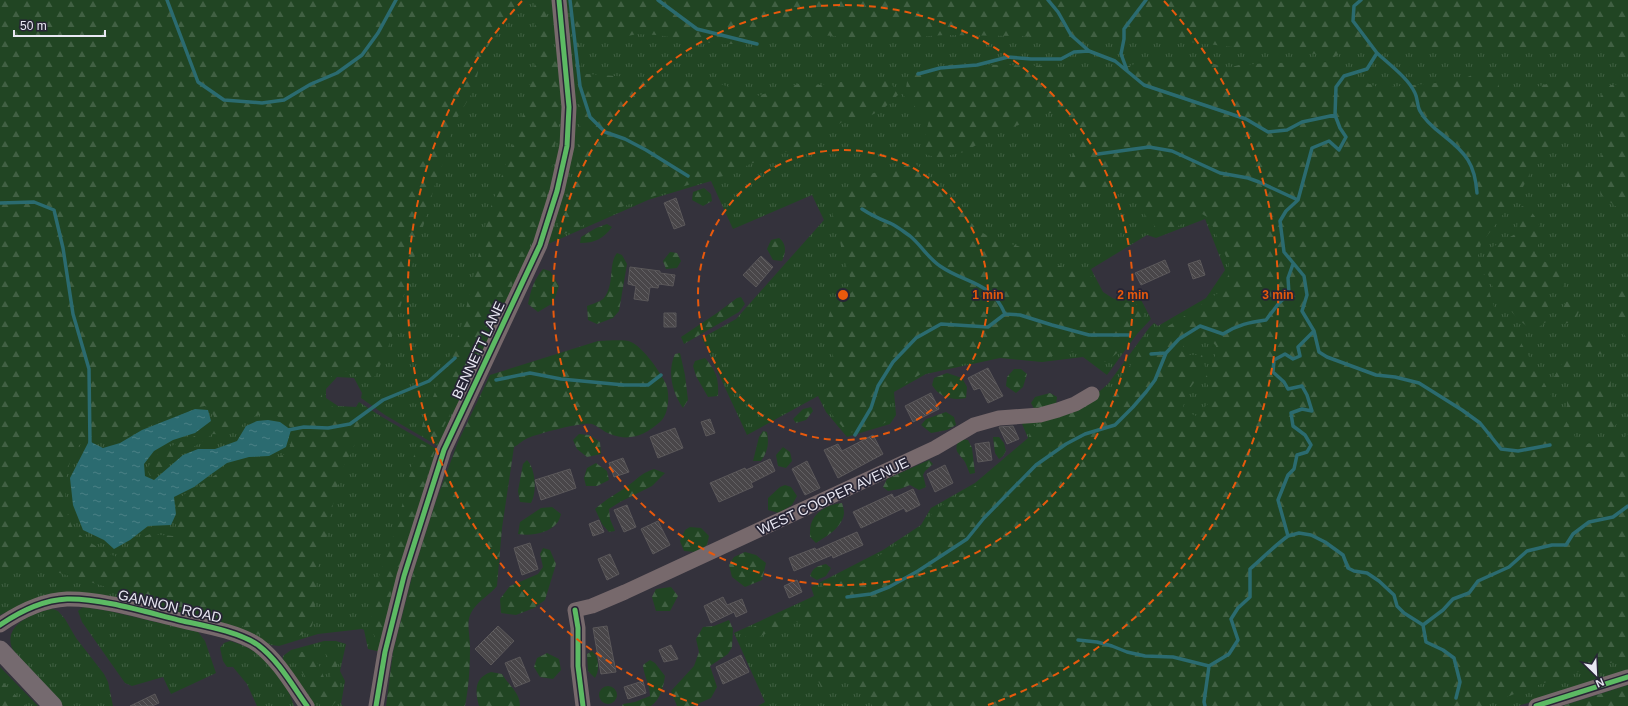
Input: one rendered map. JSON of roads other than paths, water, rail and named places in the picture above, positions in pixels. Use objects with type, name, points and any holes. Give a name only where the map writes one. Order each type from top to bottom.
[{"type":"main road","points":[[0,650],[53,706]]},
{"type":"street","name":"BENNETT LANE","points":[[376,706],[385,652],[404,576],[444,450],[540,245],[557,191],[567,146],[569,106],[559,0]]},
{"type":"street","name":"WEST COOPER AVENUE","points":[[583,706],[578,666],[578,628],[575,610],[592,606],[625,592],[864,482],[935,448],[974,425],[999,418],[1040,415],[1075,404],[1092,394]]},
{"type":"street","name":"GANNON ROAD","points":[[0,625],[12,617],[34,607],[66,599],[84,600],[118,606],[210,628],[241,637],[257,644],[279,666],[307,706]]},
{"type":"street","points":[[1536,706],[1628,677]]},
{"type":"water","points":[[195,409],[208,410],[211,421],[195,433],[173,440],[154,451],[144,464],[145,476],[154,480],[183,455],[198,449],[215,449],[237,441],[246,426],[257,421],[268,420],[280,422],[291,430],[286,447],[269,456],[249,457],[227,463],[194,487],[174,497],[176,514],[171,525],[148,526],[130,540],[114,549],[104,540],[83,530],[73,505],[70,478],[89,441],[103,448],[120,443],[142,430]]},
{"type":"waterway","points":[[167,0],[198,82],[224,100],[262,103],[284,100],[311,84],[337,73],[362,55],[378,33],[396,0]]},
{"type":"waterway","points":[[570,0],[580,86],[590,117],[605,132],[625,139],[646,150],[688,176]]},
{"type":"waterway","points":[[658,0],[697,29],[757,44]]},
{"type":"waterway","points":[[1048,0],[1058,12],[1071,35],[1089,51],[1115,61],[1144,85],[1246,119],[1268,132],[1287,130],[1302,122],[1335,115]]},
{"type":"waterway","points":[[1127,70],[1121,54],[1124,29],[1146,0]]},
{"type":"waterway","points":[[1205,706],[1204,702],[1209,666],[1229,654],[1238,640],[1231,619],[1238,608],[1250,597],[1250,569],[1288,536],[1278,500],[1288,475],[1294,469],[1297,455],[1307,452],[1311,445],[1305,435],[1293,426],[1291,413],[1302,409],[1312,411],[1307,395],[1302,386],[1288,389],[1284,382],[1273,372],[1274,360],[1285,354],[1293,359],[1300,356],[1298,347],[1314,331],[1302,311],[1307,295],[1304,276],[1284,252],[1280,221],[1286,211],[1298,200],[1312,148],[1329,141],[1339,150],[1346,137],[1340,128],[1335,115],[1336,87],[1344,76],[1367,69],[1377,53],[1353,21],[1354,6],[1361,0]]},
{"type":"waterway","points":[[918,74],[940,68],[977,65],[1008,57],[1061,59],[1074,52],[1089,51]]},
{"type":"waterway","points":[[1377,53],[1412,87],[1416,95],[1419,109],[1427,121],[1451,141],[1468,160],[1474,174],[1477,193]]},
{"type":"waterway","points":[[1098,154],[1149,147],[1172,151],[1220,173],[1248,178],[1298,200]]},
{"type":"waterway","points":[[0,203],[34,202],[54,210],[63,248],[73,314],[89,369],[90,445]]},
{"type":"waterway","points":[[862,209],[894,225],[910,236],[940,266],[985,289],[993,295],[1005,314]]},
{"type":"waterway","points":[[1151,354],[1166,353],[1179,339],[1200,326],[1223,334],[1244,324],[1266,320],[1279,303],[1289,294],[1288,278],[1293,264]]},
{"type":"waterway","points":[[855,435],[871,408],[878,386],[893,362],[916,338],[941,324],[988,327],[1005,314],[1020,315],[1089,335],[1129,335]]},
{"type":"waterway","points":[[1314,331],[1319,352],[1327,357],[1376,375],[1395,377],[1419,383],[1480,423],[1501,449],[1518,451],[1550,445]]},
{"type":"waterway","points":[[847,597],[871,594],[889,587],[918,571],[967,539],[984,518],[1036,465],[1066,444],[1085,434],[1115,425],[1133,407],[1155,380],[1166,353]]},
{"type":"waterway","points":[[288,430],[304,427],[328,428],[350,424],[383,400],[429,381],[455,358]]},
{"type":"waterway","points":[[496,380],[530,373],[561,379],[624,385],[648,385],[661,375]]},
{"type":"waterway","points":[[1423,625],[1443,610],[1453,599],[1469,593],[1478,581],[1509,567],[1527,551],[1552,545],[1566,545],[1573,534],[1589,522],[1613,517],[1628,506]]},
{"type":"waterway","points":[[1288,536],[1299,533],[1311,535],[1325,542],[1343,555],[1348,568],[1354,571],[1367,573],[1379,581],[1394,595],[1397,606],[1404,613],[1423,625],[1426,642],[1443,650],[1454,658],[1460,682],[1456,698]]},
{"type":"waterway","points":[[1078,640],[1097,642],[1145,656],[1173,657],[1209,666]]}]
